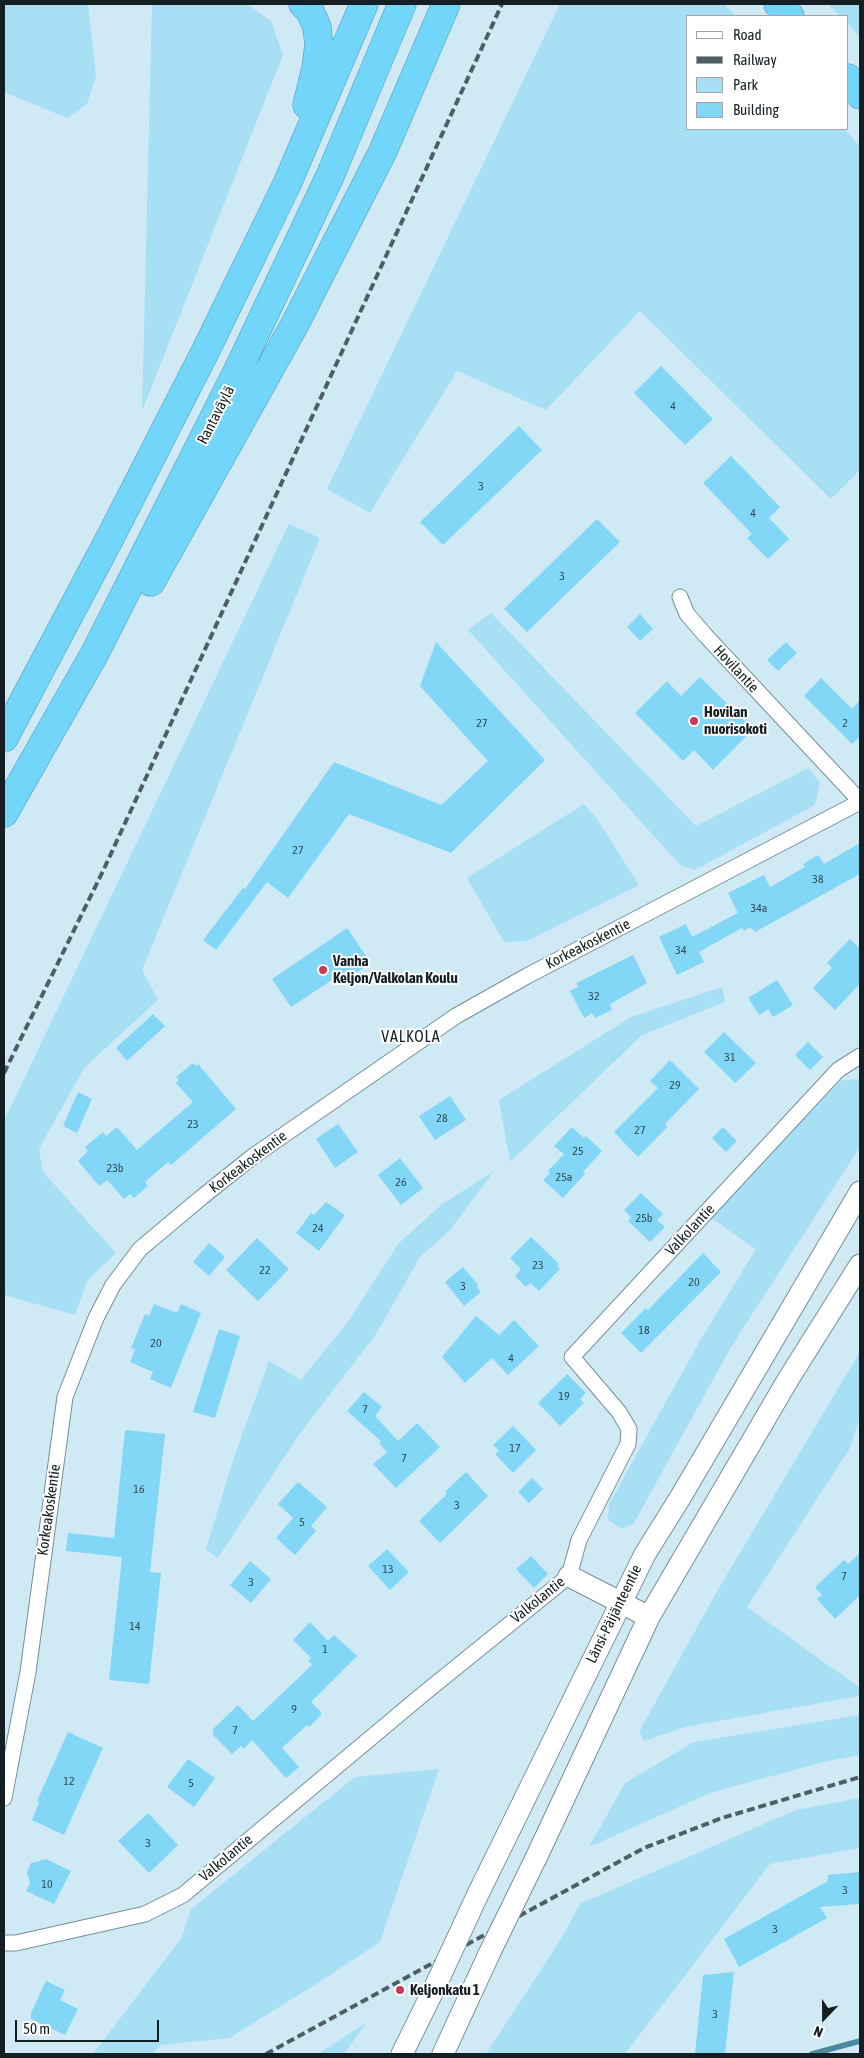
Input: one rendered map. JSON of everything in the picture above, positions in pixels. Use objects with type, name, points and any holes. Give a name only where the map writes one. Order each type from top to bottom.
[{"type":"highway","points":[[287,184],[316,68],[319,45],[317,27],[310,10],[303,4]]},
{"type":"highway","points":[[4,738],[112,536],[206,350],[287,184],[364,4]]},
{"type":"highway","name":"Rantaväylä","points":[[4,813],[95,653],[238,370],[330,176],[402,4]]},
{"type":"highway","points":[[95,653],[142,599],[295,324],[383,151],[446,4]]},
{"type":"highway","points":[[778,4],[789,15]]},
{"type":"highway","points":[[849,79],[860,89]]},
{"type":"highway","points":[[849,79],[860,95]]},
{"type":"main road","name":"Länsi-Päijänteentie","points":[[402,2054],[620,1601],[645,1554],[860,1192]]},
{"type":"main road","points":[[443,2054],[649,1617],[789,1378],[860,1265]]},
{"type":"main road","points":[[569,1576],[649,1617]]},
{"type":"street","name":"Hovilantie","points":[[680,597],[687,614],[706,636],[860,802]]},
{"type":"street","name":"Korkeakoskentie","points":[[4,1798],[28,1672],[65,1397],[88,1334],[104,1302],[113,1285],[140,1249],[196,1201],[252,1157],[456,1016],[527,976],[860,802]]},
{"type":"street","name":"Valkolantie","points":[[4,1943],[16,1944],[146,1914],[183,1894],[569,1576],[579,1540],[628,1444],[629,1430],[619,1412],[572,1357],[838,1070],[860,1056]]},
{"type":"green space","points":[[4,4],[88,4],[96,76],[87,104],[67,118],[4,92]]},
{"type":"green space","points":[[152,4],[247,4],[271,21],[283,55],[142,411]]},
{"type":"green space","points":[[560,4],[724,4],[735,15],[686,15],[686,130],[845,130],[860,146],[860,470],[831,499],[640,311],[546,410],[457,371],[370,513],[327,489]]},
{"type":"green space","points":[[828,4],[860,4],[860,37],[849,25],[849,15],[839,15]]},
{"type":"green space","points":[[289,524],[320,538],[142,970],[158,1000],[84,1068],[39,1149],[43,1172],[116,1253],[87,1281],[75,1315],[4,1295],[4,1121]]},
{"type":"green space","points":[[491,613],[696,826],[808,768],[820,782],[815,805],[695,870],[680,865],[468,630]]},
{"type":"green space","points":[[584,804],[595,816],[639,885],[527,941],[504,942],[467,878]]},
{"type":"green space","points":[[722,987],[725,1002],[642,1035],[510,1162],[499,1100],[631,1017]]},
{"type":"green space","points":[[860,1079],[860,1147],[731,1347],[634,1523],[622,1529],[608,1520],[609,1504],[701,1339],[756,1249],[708,1216],[842,1080]]},
{"type":"green space","points":[[494,1171],[450,1230],[420,1257],[376,1334],[296,1439],[218,1558],[206,1549],[235,1454],[269,1361],[301,1380],[350,1319],[398,1244],[441,1205]]},
{"type":"green space","points":[[860,1352],[860,1416],[850,1448],[747,1607],[860,1688],[860,1696],[685,1727],[644,1741],[639,1732],[716,1593]]},
{"type":"green space","points":[[860,1715],[860,1755],[823,1762],[710,1793],[589,1847],[625,1783],[694,1742]]},
{"type":"green space","points":[[439,1769],[380,1942],[229,2038],[161,2045],[152,2054],[93,2054],[182,1937],[191,1909],[355,1777]]},
{"type":"green space","points":[[860,1798],[860,1848],[770,1864],[625,2054],[486,2054],[561,1939],[580,1904],[796,1810]]},
{"type":"green space","points":[[367,2022],[344,2054],[318,2054]]},
{"type":"building","points":[[661,366],[713,419],[685,445],[634,393]]},
{"type":"building","points":[[519,426],[542,450],[443,545],[420,522]]},
{"type":"building","points":[[731,456],[780,507],[769,518],[789,539],[768,559],[747,538],[752,534],[703,483]]},
{"type":"building","points":[[597,519],[620,542],[527,632],[504,609]]},
{"type":"building","points":[[640,614],[653,629],[640,641],[627,627]]},
{"type":"building","points":[[436,642],[545,760],[451,853],[349,814],[288,898],[267,882],[216,950],[203,940],[243,888],[245,889],[334,762],[441,805],[488,761],[420,686]]},
{"type":"building","points":[[786,642],[797,653],[778,671],[767,660]]},
{"type":"building","name":"Hovilan nuorisokoti","points":[[700,677],[753,729],[713,770],[694,750],[683,761],[635,713],[667,681],[681,696]]},
{"type":"building","points":[[821,678],[852,709],[860,700],[860,737],[852,744],[804,696]]},
{"type":"building","points":[[860,843],[860,874],[755,932],[750,927],[744,931],[742,928],[699,952],[704,962],[677,975],[659,937],[686,924],[692,937],[738,913],[728,893],[764,875],[770,887],[805,867],[803,864],[818,855],[824,864]]},
{"type":"building","name":"Vanha Keljon/Valkolan Koulu","points":[[347,928],[371,963],[340,984],[335,978],[291,1007],[272,979]]},
{"type":"building","points":[[850,939],[860,949],[860,984],[835,1010],[813,988],[832,968],[827,963]]},
{"type":"building","points":[[633,955],[647,983],[610,1004],[612,1010],[595,1018],[592,1013],[584,1018],[570,991],[578,987],[576,983]]},
{"type":"building","points":[[777,980],[793,1005],[773,1017],[768,1009],[759,1015],[748,998]]},
{"type":"building","points":[[153,1014],[165,1026],[127,1061],[116,1048]]},
{"type":"building","points":[[724,1032],[756,1063],[735,1083],[704,1052]]},
{"type":"building","points":[[808,1042],[823,1057],[810,1070],[795,1055]]},
{"type":"building","points":[[670,1060],[699,1089],[665,1124],[667,1127],[638,1157],[614,1132],[658,1088],[650,1081]]},
{"type":"building","points":[[193,1063],[196,1066],[198,1064],[236,1109],[171,1165],[168,1162],[145,1182],[148,1186],[134,1198],[130,1194],[124,1199],[107,1180],[99,1186],[78,1161],[88,1151],[85,1147],[103,1132],[106,1136],[117,1127],[137,1150],[193,1102],[176,1083],[179,1080],[176,1077]]},
{"type":"building","points":[[78,1092],[92,1099],[77,1133],[63,1126]]},
{"type":"building","points":[[450,1096],[466,1120],[435,1140],[419,1116]]},
{"type":"building","points":[[338,1124],[358,1152],[335,1168],[316,1139]]},
{"type":"building","points":[[572,1127],[584,1138],[586,1136],[602,1151],[583,1172],[585,1174],[563,1198],[543,1180],[550,1173],[548,1171],[564,1154],[554,1146]]},
{"type":"building","points":[[723,1127],[737,1141],[726,1152],[712,1138]]},
{"type":"building","points":[[400,1158],[423,1188],[401,1205],[378,1175]]},
{"type":"building","points":[[641,1193],[663,1214],[657,1220],[665,1227],[650,1242],[628,1221],[631,1217],[624,1210]]},
{"type":"building","points":[[326,1202],[345,1215],[319,1251],[296,1233],[311,1213],[314,1215]]},
{"type":"building","points":[[531,1237],[559,1264],[557,1266],[560,1269],[539,1291],[530,1283],[526,1287],[515,1276],[521,1269],[510,1258]]},
{"type":"building","points":[[257,1238],[289,1269],[258,1301],[226,1270]]},
{"type":"building","points":[[209,1243],[225,1257],[209,1276],[193,1262]]},
{"type":"building","points":[[703,1253],[721,1272],[641,1353],[621,1333],[646,1308],[648,1310]]},
{"type":"building","points":[[463,1267],[478,1285],[477,1287],[481,1292],[464,1306],[445,1282]]},
{"type":"building","points":[[154,1304],[177,1313],[181,1304],[201,1313],[171,1388],[150,1379],[153,1372],[130,1362],[135,1350],[131,1348],[145,1314],[149,1316]]},
{"type":"building","points":[[476,1316],[499,1335],[514,1320],[539,1346],[508,1375],[492,1358],[465,1383],[442,1357]]},
{"type":"building","points":[[219,1329],[240,1336],[215,1418],[193,1412]]},
{"type":"building","points":[[567,1374],[586,1393],[580,1399],[584,1403],[560,1426],[538,1403]]},
{"type":"building","points":[[364,1392],[382,1407],[375,1416],[398,1441],[417,1423],[440,1447],[396,1488],[373,1464],[387,1452],[379,1443],[381,1441],[347,1411]]},
{"type":"building","points":[[513,1426],[536,1450],[513,1473],[495,1454],[499,1451],[493,1445]]},
{"type":"building","points":[[125,1430],[165,1434],[150,1572],[161,1573],[149,1684],[109,1680],[122,1557],[66,1551],[68,1533],[114,1538]]},
{"type":"building","points":[[466,1472],[488,1496],[440,1543],[419,1521],[447,1494],[445,1492]]},
{"type":"building","points":[[532,1478],[543,1489],[529,1503],[518,1492]]},
{"type":"building","points":[[298,1482],[327,1507],[311,1526],[316,1531],[295,1555],[276,1538],[293,1518],[278,1504]]},
{"type":"building","points":[[387,1549],[409,1572],[390,1590],[368,1566]]},
{"type":"building","points":[[860,1553],[860,1595],[835,1619],[817,1599],[822,1595],[815,1587],[844,1560],[848,1564]]},
{"type":"building","points":[[531,1556],[548,1574],[534,1588],[516,1569]]},
{"type":"building","points":[[250,1561],[271,1579],[251,1603],[230,1585]]},
{"type":"building","points":[[310,1622],[328,1641],[334,1635],[357,1656],[311,1702],[321,1712],[321,1715],[282,1748],[299,1767],[286,1778],[252,1740],[244,1749],[241,1746],[232,1754],[213,1735],[213,1729],[238,1705],[253,1721],[312,1665],[308,1661],[311,1658],[293,1640]]},
{"type":"building","points":[[68,1732],[103,1748],[64,1835],[32,1820],[39,1802],[37,1801]]},
{"type":"building","points":[[188,1759],[215,1778],[194,1807],[167,1787]]},
{"type":"building","points":[[148,1813],[178,1845],[149,1873],[118,1841]]},
{"type":"building","points":[[46,1859],[71,1871],[54,1904],[26,1891],[30,1883],[27,1872],[31,1863]]},
{"type":"building","points":[[860,1872],[860,1904],[820,1907],[827,1918],[739,1967],[724,1939],[828,1881],[828,1875]]},
{"type":"building","points":[[734,1972],[725,2054],[695,2054],[703,1975]]},
{"type":"building","points":[[46,1981],[65,1990],[60,2000],[78,2009],[65,2035],[31,2019],[31,2013]]},
{"type":"waterway","points":[[812,2054],[860,2041]]},
{"type":"railway","points":[[4,1073],[103,871],[502,4]]},
{"type":"railway","points":[[266,2054],[644,1848],[722,1818],[860,1777]]},
{"type":"place","name":"Hovilan nuorisokoti","points":[[694,721]]},
{"type":"place","name":"Vanha Keljon/Valkolan Koulu","points":[[323,970]]},
{"type":"place","name":"Keljonkatu 1","points":[[400,1990]]},
{"type":"district","name":"VALKOLA","points":[[411,1037]]}]
